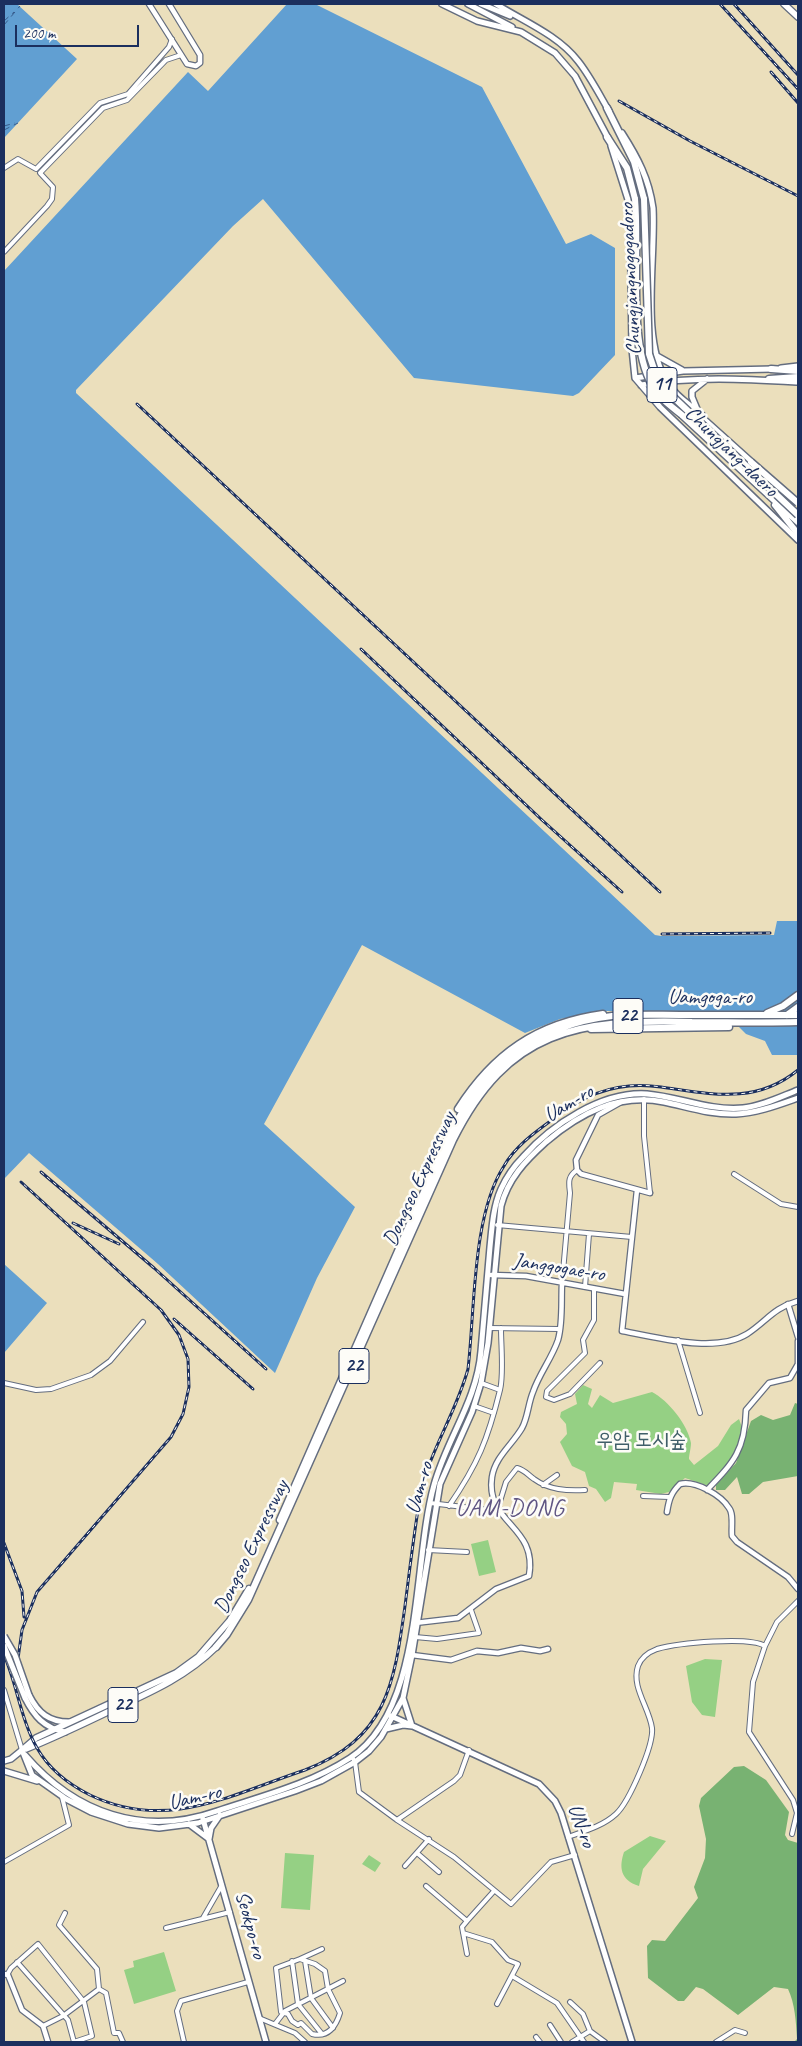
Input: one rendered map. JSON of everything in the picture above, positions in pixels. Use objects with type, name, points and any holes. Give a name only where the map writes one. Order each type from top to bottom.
[{"type":"highway","name":"Chungjangnogogadoro","points":[[607,108],[634,162],[640,199],[648,354],[651,363],[661,383],[682,405],[798,515]]},
{"type":"highway","name":"Chungjangnogogadoro","points":[[607,137],[627,168],[640,199],[642,336],[645,359],[654,381],[682,415],[798,522]]},
{"type":"highway","points":[[771,369],[798,371]]},
{"type":"highway","points":[[769,379],[798,377]]},
{"type":"highway","points":[[682,405],[702,418],[798,504]]},
{"type":"highway","points":[[730,460],[768,497],[798,534]]},
{"type":"highway","name":"Uamgoga-ro","points":[[441,1153],[445,1136],[456,1114],[478,1080],[513,1048],[551,1027],[571,1020],[613,1012],[769,1013],[783,1006],[798,994]]},
{"type":"highway","name":"Uamgoga-ro","points":[[453,1140],[483,1095],[499,1078],[535,1050],[560,1038],[593,1029],[714,1027],[762,1024],[778,1019],[798,1006]]},
{"type":"highway","name":"Dongseo Expressway","points":[[231,1619],[251,1586],[458,1117],[488,1077],[516,1051],[561,1027],[611,1016],[798,1015]]},
{"type":"highway","name":"Dongseo Expressway","points":[[216,1647],[227,1634],[248,1600],[453,1140],[472,1105],[499,1073],[531,1048],[564,1032],[589,1026],[621,1022],[798,1022]]},
{"type":"main road","name":"Chungjang-daero","points":[[442,4],[477,21],[521,32],[545,45],[567,66],[583,89],[607,137],[625,186],[630,206],[632,349],[636,378],[660,407],[798,540]]},
{"type":"main road","points":[[468,4],[521,32]]},
{"type":"main road","points":[[481,4],[525,22]]},
{"type":"main road","name":"Chungjang-daero","points":[[496,4],[552,37],[577,60],[640,162],[650,191],[654,228],[653,334],[656,355],[666,381],[676,394],[798,504]]},
{"type":"main road","points":[[784,4],[798,17]]},
{"type":"main road","points":[[656,355],[683,371]]},
{"type":"main road","points":[[636,378],[662,372],[771,369],[798,366]]},
{"type":"main road","points":[[698,412],[692,391],[709,378]]},
{"type":"main road","points":[[641,385],[709,378],[769,379],[798,382]]},
{"type":"main road","name":"Uam-ro","points":[[22,1750],[53,1784],[90,1807],[129,1819],[156,1823],[220,1816],[321,1781],[369,1751],[386,1729],[391,1716],[415,1623],[428,1550],[434,1483],[477,1382],[500,1190],[524,1156],[563,1123],[600,1101],[614,1097],[644,1094],[710,1108],[744,1108],[758,1106],[798,1090]]},
{"type":"main road","name":"Uam-ro","points":[[495,1225],[505,1192],[527,1159],[571,1122],[592,1110],[623,1101],[644,1099],[713,1113],[735,1114],[770,1108],[798,1098]]},
{"type":"main road","name":"Uam-ro","points":[[22,1750],[32,1775],[62,1797],[91,1812],[128,1824],[159,1828],[188,1824],[319,1776],[354,1760],[391,1716],[403,1698],[415,1637],[415,1623],[433,1503],[482,1383],[489,1328],[490,1275]]},
{"type":"main road","name":"Dongseo Expressway","points":[[22,1750],[36,1738],[82,1719],[176,1673],[198,1657],[231,1619]]},
{"type":"main road","points":[[4,1636],[15,1655],[27,1697],[36,1708],[52,1719],[69,1722],[82,1719]]},
{"type":"main road","points":[[4,1646],[38,1718],[54,1730],[65,1732]]},
{"type":"main road","name":"Dongseo Expressway","points":[[22,1750],[65,1732],[178,1677],[197,1664],[216,1647]]},
{"type":"main road","points":[[386,1729],[403,1725],[412,1726],[403,1698]]},
{"type":"main road","name":"UN-ro","points":[[391,1716],[469,1750],[539,1784],[555,1801],[575,1856],[632,2042]]},
{"type":"main road","points":[[4,1761],[11,1759],[22,1750]]},
{"type":"main road","points":[[4,1770],[40,1782]]},
{"type":"main road","points":[[188,1824],[209,1839],[212,1828],[220,1816]]},
{"type":"main road","name":"Seokpo-ro","points":[[203,1818],[266,2042]]},
{"type":"street","points":[[149,4],[181,55],[190,66],[196,66],[200,62],[198,52],[169,4]]},
{"type":"street","points":[[36,169],[100,103],[128,94],[170,47],[172,39]]},
{"type":"street","points":[[40,173],[103,108],[127,100],[166,60],[181,55]]},
{"type":"street","points":[[4,168],[18,159],[36,169],[53,187],[52,199],[4,252]]},
{"type":"street","points":[[623,1101],[598,1116],[576,1160],[577,1170],[581,1174],[650,1193],[644,1136],[644,1099]]},
{"type":"street","points":[[415,1623],[458,1618],[471,1610],[496,1589],[528,1576],[531,1563],[527,1546],[518,1530],[498,1511],[491,1492],[492,1475],[498,1459],[522,1428],[532,1393],[558,1340],[570,1193],[568,1183],[570,1176],[577,1170]]},
{"type":"street","points":[[734,1174],[781,1204],[798,1207]]},
{"type":"street","name":"Janggogae-ro","points":[[637,1190],[622,1331],[706,1344],[730,1342],[746,1335],[770,1314],[798,1301]]},
{"type":"street","points":[[495,1225],[632,1237]]},
{"type":"street","points":[[585,1287],[589,1234]]},
{"type":"street","name":"Janggogae-ro","points":[[490,1275],[526,1276],[626,1294]]},
{"type":"street","points":[[594,1289],[595,1314],[583,1340],[584,1354],[546,1391],[546,1397],[554,1400],[570,1394],[600,1363]]},
{"type":"street","points":[[788,1304],[798,1337]]},
{"type":"street","points":[[4,1383],[27,1389],[43,1390],[67,1385],[91,1376],[110,1361],[143,1322]]},
{"type":"street","points":[[489,1328],[559,1329]]},
{"type":"street","points":[[449,1506],[480,1456],[490,1434],[500,1390],[501,1328]]},
{"type":"street","points":[[678,1340],[700,1413]]},
{"type":"street","points":[[708,1490],[733,1463],[746,1430],[746,1410],[769,1383],[790,1378],[798,1364],[798,1341]]},
{"type":"street","points":[[482,1383],[500,1390]]},
{"type":"street","points":[[474,1406],[494,1413]]},
{"type":"street","points":[[498,1511],[506,1482],[517,1468],[522,1469],[543,1485],[566,1490],[585,1490]]},
{"type":"street","points":[[543,1485],[557,1475]]},
{"type":"street","points":[[667,1512],[669,1498],[680,1484],[687,1482],[708,1490],[729,1507],[732,1513],[732,1536],[737,1542],[788,1577],[798,1589]]},
{"type":"street","points":[[642,1496],[669,1498]]},
{"type":"street","points":[[433,1503],[498,1511]]},
{"type":"street","points":[[428,1550],[467,1552]]},
{"type":"street","points":[[792,1834],[797,1813],[793,1800],[749,1732],[753,1682],[765,1646],[777,1622],[798,1600]]},
{"type":"street","points":[[415,1637],[437,1639],[479,1633],[471,1610]]},
{"type":"street","points":[[568,1837],[589,1830],[606,1821],[620,1810],[646,1758],[652,1738],[652,1728],[636,1678],[639,1663],[644,1657],[657,1649],[689,1644],[749,1640],[765,1646]]},
{"type":"street","points":[[412,1655],[451,1660],[477,1651],[498,1652],[521,1648],[548,1650]]},
{"type":"street","points":[[4,1690],[22,1750]]},
{"type":"street","points":[[397,1820],[454,1781],[460,1775],[469,1750]]},
{"type":"street","points":[[354,1760],[359,1792],[397,1820],[429,1839],[511,1904],[551,1862],[575,1856]]},
{"type":"street","points":[[4,1862],[69,1826],[62,1797]]},
{"type":"street","points":[[404,1866],[429,1839]]},
{"type":"street","points":[[417,1853],[439,1872]]},
{"type":"street","points":[[203,1918],[222,1885]]},
{"type":"street","points":[[426,1886],[467,1921]]},
{"type":"street","points":[[467,1954],[462,1927],[494,1891]]},
{"type":"street","points":[[166,1928],[230,1912]]},
{"type":"street","points":[[65,1913],[60,1926],[97,1969],[99,1989]]},
{"type":"street","points":[[463,1933],[492,1942],[508,1960],[518,1964],[497,2004]]},
{"type":"street","points":[[18,1962],[68,2020],[74,2042],[92,2036],[84,2002],[38,1944],[18,1962],[5,1975],[13,1983],[22,2010],[43,2026],[48,2042]]},
{"type":"street","points":[[300,1959],[324,1971],[328,1990],[340,2013],[337,2024],[322,2034],[312,2034],[301,2023],[298,2025],[292,2022],[288,2014],[281,2012],[276,1968],[322,1949]]},
{"type":"street","points":[[292,1961],[298,2004],[322,2034]]},
{"type":"street","points":[[305,1961],[311,1998],[333,2028]]},
{"type":"street","points":[[512,1976],[557,2003],[584,2042]]},
{"type":"street","points":[[274,2024],[283,2013],[342,1981]]},
{"type":"street","points":[[184,2042],[177,2011],[181,2001],[248,1982]]},
{"type":"street","points":[[43,2026],[63,2016],[99,1989]]},
{"type":"street","points":[[99,1989],[106,1993],[114,2033],[119,2033],[124,2042]]},
{"type":"street","points":[[570,2002],[583,2014],[590,2031],[604,2042]]},
{"type":"street","points":[[259,2018],[295,2033],[305,2042]]},
{"type":"street","points":[[550,2025],[561,2042]]},
{"type":"street","points":[[716,2042],[735,2030],[745,2033]]},
{"type":"street","points":[[572,2042],[590,2031]]},
{"type":"street","points":[[124,2042],[126,2037]]},
{"type":"street","points":[[536,2037],[540,2042]]},
{"type":"green space","name":"우암 도시숲","points":[[583,1385],[592,1389],[588,1404],[592,1408],[600,1395],[613,1403],[652,1392],[658,1396],[671,1407],[682,1421],[691,1443],[689,1459],[694,1465],[718,1446],[731,1425],[739,1419],[743,1430],[731,1462],[709,1486],[685,1478],[669,1492],[661,1494],[636,1490],[637,1484],[614,1482],[611,1498],[605,1502],[596,1489],[589,1486],[585,1472],[572,1466],[560,1442],[567,1434],[566,1424],[560,1417],[561,1412],[577,1404],[575,1394]]},
{"type":"green space","points":[[795,1403],[798,1404],[798,1476],[763,1482],[749,1494],[742,1494],[737,1477],[725,1490],[716,1490],[716,1485],[736,1463],[751,1421],[761,1415],[773,1420],[790,1415]]},
{"type":"green space","points":[[488,1540],[496,1572],[479,1576],[471,1544]]},
{"type":"green space","points":[[705,1659],[722,1660],[715,1717],[702,1715],[692,1702],[686,1666]]},
{"type":"green space","points":[[744,1766],[766,1780],[789,1812],[785,1835],[788,1840],[798,1843],[798,2042],[794,2042],[797,2039],[796,2019],[788,1989],[774,1987],[738,2015],[703,1989],[696,1987],[684,2001],[678,2001],[648,1978],[647,1946],[652,1940],[665,1941],[698,1898],[694,1887],[705,1858],[706,1839],[699,1806],[701,1798],[734,1767]]},
{"type":"green space","points":[[650,1836],[666,1841],[643,1869],[639,1886],[625,1877],[622,1872],[622,1858],[624,1852]]},
{"type":"green space","points":[[285,1853],[314,1855],[310,1910],[281,1908]]},
{"type":"green space","points":[[369,1855],[381,1863],[375,1872],[362,1864]]},
{"type":"green space","points":[[164,1952],[176,1991],[134,2004],[124,1970],[134,1967],[133,1961]]},
{"type":"water","points":[[4,4],[17,4],[77,59],[4,138]]},
{"type":"water","points":[[287,4],[315,4],[482,87],[566,244],[591,234],[615,248],[615,355],[579,393],[573,396],[414,378],[263,199],[233,226],[76,390],[76,393],[655,935],[774,935],[777,921],[798,921],[798,1055],[772,1055],[765,1041],[746,1034],[723,1011],[604,1011],[560,1019],[525,1033],[362,945],[264,1124],[355,1207],[317,1278],[275,1373],[158,1264],[29,1153],[4,1179],[4,271],[188,72],[208,91]]},
{"type":"water","points":[[4,1264],[47,1303],[4,1353]]},
{"type":"ferry route","points":[[4,25],[20,6]]},
{"type":"ferry route","points":[[4,21],[14,12]]},
{"type":"ferry route","points":[[4,126],[15,123]]},
{"type":"ferry route","points":[[4,130],[18,123]]},
{"type":"railway","points":[[720,4],[798,89]]},
{"type":"railway","points":[[734,4],[798,75]]},
{"type":"railway","points":[[771,72],[798,103]]},
{"type":"railway","points":[[619,101],[690,141],[798,196]]},
{"type":"railway","points":[[137,404],[660,892]]},
{"type":"railway","points":[[361,649],[542,820],[622,892]]},
{"type":"railway","points":[[662,934],[770,933]]},
{"type":"railway","points":[[4,1655],[27,1726],[37,1748],[47,1763],[74,1786],[90,1795],[118,1806],[146,1810],[172,1810],[224,1799],[305,1770],[332,1757],[354,1742],[370,1725],[382,1706],[390,1684],[401,1634],[422,1485],[468,1369],[480,1236],[494,1186],[509,1158],[527,1139],[568,1108],[606,1090],[619,1087],[647,1086],[715,1094],[749,1093],[782,1081],[798,1070]]},
{"type":"railway","points":[[41,1172],[154,1268],[266,1369]]},
{"type":"railway","points":[[15,1680],[22,1630],[37,1592],[171,1437],[183,1414],[189,1387],[188,1359],[179,1335],[161,1310],[21,1182]]},
{"type":"railway","points":[[73,1223],[119,1244]]},
{"type":"railway","points":[[174,1319],[253,1389]]},
{"type":"railway","points":[[4,1543],[22,1591],[24,1617]]},
{"type":"railway","points":[[4,1636],[9,1663]]},
{"type":"district","name":"UAM-DONG","points":[[510,1509]]}]
